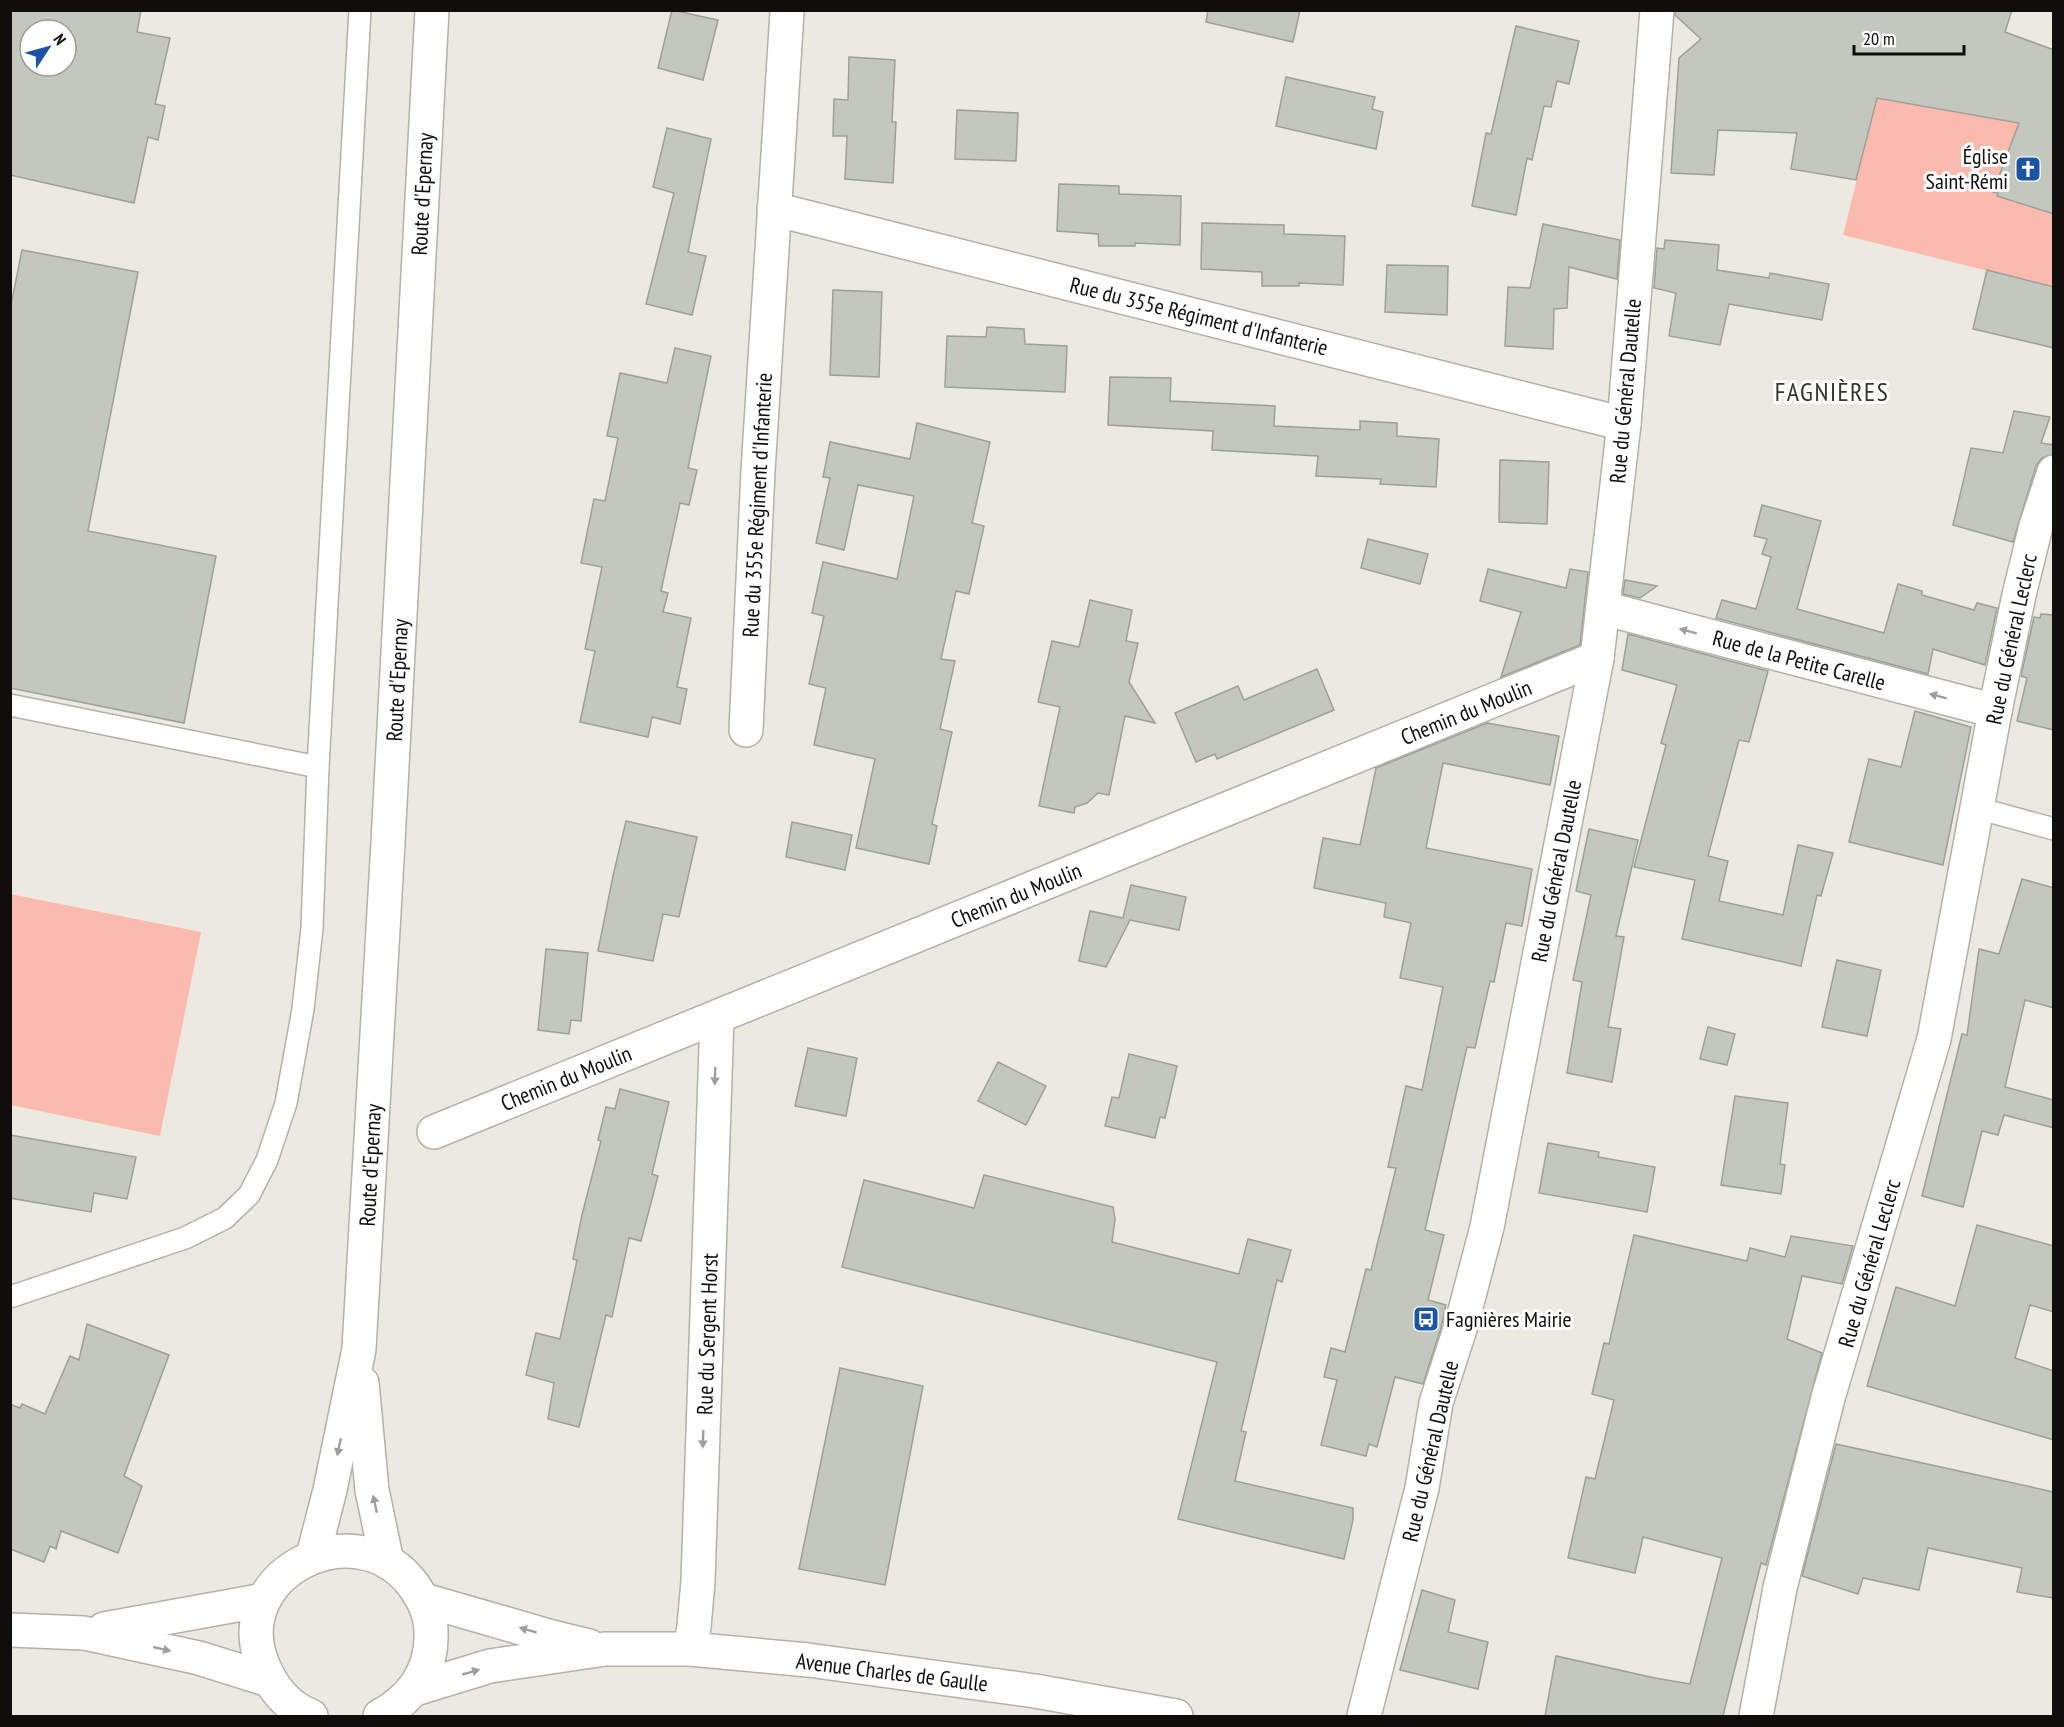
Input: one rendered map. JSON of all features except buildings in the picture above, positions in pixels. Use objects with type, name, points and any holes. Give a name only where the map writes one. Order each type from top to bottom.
[{"type":"street","name":"Route d'Epernay","points":[[313,1556],[330,1490],[359,1349],[432,10]]},
{"type":"street","name":"Rue du Général Dautelle","points":[[1364,1716],[1422,1488],[1436,1403],[1461,1326],[1487,1227],[1598,658],[1624,424],[1657,10]]},
{"type":"street","name":"Rue du 355e Régiment d'Infanterie","points":[[746,730],[758,471],[787,12]]},
{"type":"street","name":"Rue du 355e Régiment d'Infanterie","points":[[774,209],[1624,424]]},
{"type":"street","name":"Rue du Général Leclerc","points":[[1756,1716],[1780,1587],[1828,1398],[1934,1039],[1995,711],[2022,583],[2036,526],[2054,472]]},
{"type":"street","name":"Rue de la Petite Carelle","points":[[1603,608],[1995,711]]},
{"type":"street","name":"Chemin du Moulin","points":[[434,1132],[1598,658]]},
{"type":"street","name":"Rue du Sergent Horst","points":[[690,1649],[698,1581],[717,1017]]},
{"type":"street","name":"Route d'Epernay","points":[[359,1349],[372,1490],[387,1562]]},
{"type":"street","points":[[305,1715],[283,1699],[269,1680],[260,1659],[255,1628],[264,1600],[277,1581],[290,1569],[313,1556],[338,1550],[363,1552],[387,1562],[406,1576],[424,1600],[431,1623],[432,1641],[427,1666],[415,1689],[397,1707],[380,1716]]},
{"type":"street","points":[[84,1633],[264,1600]]},
{"type":"street","name":"Avenue Charles de Gaulle","points":[[424,1600],[552,1637],[605,1649]]},
{"type":"street","points":[[10,1630],[84,1633],[199,1658],[269,1680]]},
{"type":"street","name":"Avenue Charles de Gaulle","points":[[415,1689],[490,1666],[605,1649],[690,1649],[808,1660],[1035,1691],[1176,1716]]},
{"type":"lane","points":[[10,1297],[185,1238],[225,1218],[249,1195],[267,1160],[286,1103],[303,1009],[312,928],[318,767],[360,10]]},
{"type":"lane","points":[[10,705],[318,767]]},
{"type":"lane","points":[[1977,808],[2054,829]]},
{"type":"shaded area","points":[[1877,98],[2022,123],[1997,196],[2053,214],[2053,287],[1843,235]]},
{"type":"shaded area","points":[[10,894],[201,932],[160,1136],[11,1105]]},
{"type":"place","name":"Église Saint-Rémi","points":[[2028,169]]},
{"type":"place","name":"Fagnières Mairie","points":[[1426,1319]]},
{"type":"district","name":"FAGNIÈRES","points":[[1832,391]]}]
